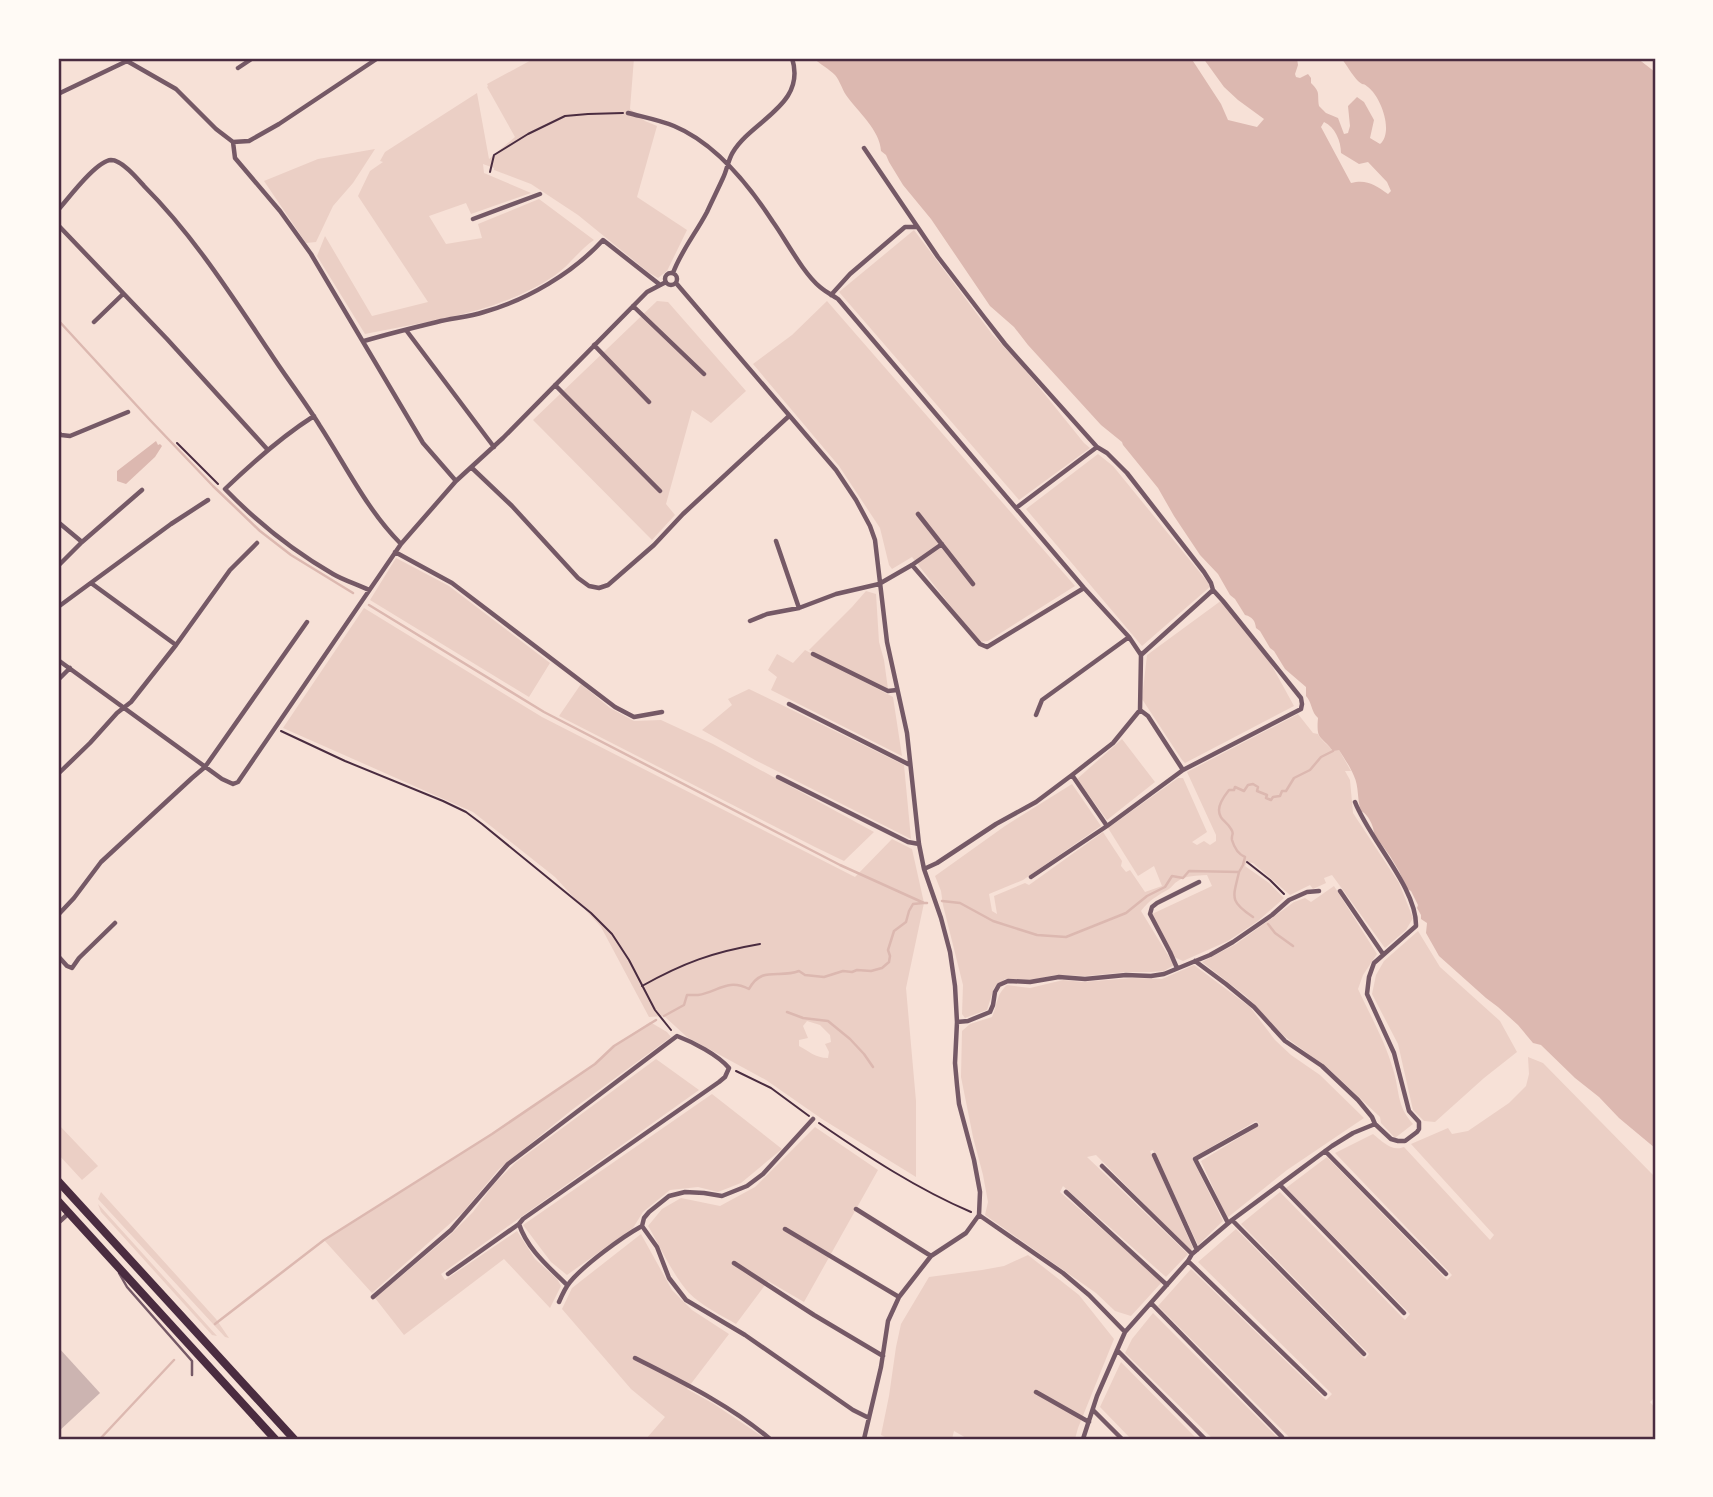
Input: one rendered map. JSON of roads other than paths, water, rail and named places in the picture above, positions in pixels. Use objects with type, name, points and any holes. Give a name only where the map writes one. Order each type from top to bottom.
[{"type":"highway","points":[[58,1181],[294,1439]]},
{"type":"highway","points":[[58,1201],[275,1439]]},
{"type":"highway","points":[[69,1213],[79,1204]]},
{"type":"street","points":[[238,68],[253,58]]},
{"type":"street","points":[[58,94],[126,59],[176,89],[233,142],[249,141],[378,58]]},
{"type":"street","points":[[673,273],[679,257],[705,215],[732,154],[788,96],[795,77],[792,58]]},
{"type":"street","points":[[628,113],[674,126],[712,149],[769,215],[818,286],[838,299],[1084,588],[1129,637],[1140,655],[1140,710],[1113,743],[1036,802],[924,869]]},
{"type":"street","points":[[233,142],[235,158],[273,202],[311,254],[423,443],[456,481]]},
{"type":"street","points":[[864,148],[938,257],[1005,344],[1097,447],[1127,473],[1204,572],[1213,590],[1301,698],[1300,709],[1183,770],[1031,877]]},
{"type":"street","points":[[58,211],[104,162],[117,161],[132,173],[204,255],[314,416],[373,511],[401,544]]},
{"type":"street","points":[[473,219],[540,194]]},
{"type":"street","points":[[58,225],[267,449]]},
{"type":"street","points":[[831,295],[850,274],[905,227],[917,227]]},
{"type":"street","points":[[364,341],[485,312],[528,295],[559,278],[590,255],[603,240],[659,284]]},
{"type":"street","points":[[666,282],[667,275],[673,273]]},
{"type":"street","points":[[673,273],[677,278],[676,284]]},
{"type":"street","points":[[58,660],[222,779],[238,782],[401,544],[456,481],[494,447],[647,292],[666,282],[670,285],[676,284]]},
{"type":"street","points":[[676,284],[836,470],[870,526],[879,566],[887,642],[907,733],[919,844],[924,869],[948,943],[955,986],[957,1085],[980,1192],[979,1215],[966,1233],[931,1256],[899,1297],[888,1321],[864,1439]]},
{"type":"street","points":[[94,322],[123,294]]},
{"type":"street","points":[[632,306],[704,374]]},
{"type":"street","points":[[406,330],[494,447]]},
{"type":"street","points":[[594,345],[649,402]]},
{"type":"street","points":[[555,385],[660,491]]},
{"type":"street","points":[[58,432],[71,436],[128,412]]},
{"type":"street","points":[[314,416],[267,449],[225,489],[282,541],[335,575],[369,590]]},
{"type":"street","points":[[472,468],[512,506],[578,578],[589,586],[599,588],[608,584],[654,545],[683,514],[789,416]]},
{"type":"street","points":[[1016,508],[1097,447]]},
{"type":"street","points":[[58,566],[142,490]]},
{"type":"street","points":[[58,607],[208,500]]},
{"type":"street","points":[[918,514],[972,584]]},
{"type":"street","points":[[58,522],[82,542]]},
{"type":"street","points":[[776,541],[799,608]]},
{"type":"street","points":[[58,774],[131,702],[230,570],[257,543]]},
{"type":"street","points":[[750,621],[766,614],[799,608],[836,594],[879,584],[942,544]]},
{"type":"street","points":[[396,552],[452,583],[615,707],[634,718],[662,712]]},
{"type":"street","points":[[912,565],[980,644],[987,647],[1084,588]]},
{"type":"street","points":[[92,583],[176,645]]},
{"type":"street","points":[[1140,655],[1213,590]]},
{"type":"street","points":[[58,915],[101,862],[205,767],[307,622]]},
{"type":"street","points":[[1036,715],[1042,700],[1129,637]]},
{"type":"street","points":[[813,654],[888,691],[897,690]]},
{"type":"street","points":[[58,680],[70,668]]},
{"type":"street","points":[[789,704],[911,765]]},
{"type":"street","points":[[1140,710],[1148,716],[1183,770]]},
{"type":"street","points":[[1072,775],[1107,826]]},
{"type":"street","points":[[778,777],[908,842],[919,844]]},
{"type":"street","points":[[1195,961],[1254,1007],[1285,1041],[1322,1066],[1358,1100],[1375,1124],[1391,1139],[1398,1142],[1412,1137],[1420,1125],[1409,1111],[1394,1053],[1367,994],[1369,976],[1374,964],[1416,926],[1416,918],[1394,868],[1371,835],[1355,802]]},
{"type":"street","points":[[1177,968],[1150,911],[1157,903],[1199,882]]},
{"type":"street","points":[[957,1022],[968,1021],[990,1012],[999,985],[1008,982],[1030,982],[1059,977],[1085,979],[1164,974],[1233,942],[1289,900],[1307,892],[1319,891]]},
{"type":"street","points":[[1340,891],[1383,954]]},
{"type":"street","points":[[58,956],[72,968],[115,923]]},
{"type":"street","points":[[373,1297],[451,1230],[508,1164],[677,1036],[729,1068],[719,1082],[448,1274]]},
{"type":"street","points":[[559,1302],[567,1284],[578,1273],[630,1232],[642,1226],[649,1212],[669,1196],[685,1192],[722,1196],[747,1186],[762,1174],[813,1119]]},
{"type":"street","points":[[1083,1439],[1097,1396],[1125,1332],[1195,1252],[1230,1222],[1325,1151],[1353,1133],[1375,1124]]},
{"type":"street","points":[[1256,1125],[1195,1159],[1230,1222],[1364,1354]]},
{"type":"street","points":[[1325,1151],[1446,1274]]},
{"type":"street","points":[[1154,1155],[1195,1252]]},
{"type":"street","points":[[1102,1166],[1195,1252]]},
{"type":"street","points":[[1280,1185],[1404,1313]]},
{"type":"street","points":[[1066,1192],[1167,1285]]},
{"type":"street","points":[[856,1209],[931,1256]]},
{"type":"street","points":[[58,1223],[69,1213]]},
{"type":"street","points":[[979,1215],[1063,1273],[1125,1332]]},
{"type":"street","points":[[519,1224],[537,1256],[567,1284]]},
{"type":"street","points":[[642,1226],[657,1247],[669,1278],[686,1300],[745,1335],[853,1410],[869,1418]]},
{"type":"street","points":[[785,1229],[899,1297]]},
{"type":"street","points":[[1188,1261],[1325,1394]]},
{"type":"street","points":[[734,1263],[883,1356]]},
{"type":"street","points":[[1151,1303],[1282,1437]]},
{"type":"street","points":[[1117,1350],[1205,1439]]},
{"type":"street","points":[[635,1358],[700,1391],[770,1439]]},
{"type":"street","points":[[1036,1392],[1089,1422]]},
{"type":"street","points":[[1093,1410],[1122,1439]]},
{"type":"lane","points":[[117,1266],[127,1287],[192,1361],[192,1375]]},
{"type":"waterway","points":[[58,320],[213,486],[260,531],[291,555],[353,593]]},
{"type":"waterway","points":[[369,605],[544,712],[840,865],[927,903]]},
{"type":"waterway","points":[[942,901],[960,903],[993,921],[1037,935],[1066,937],[1126,913],[1147,896],[1165,887],[1172,876],[1183,878],[1189,871],[1239,872],[1245,857],[1235,848],[1233,833],[1219,813],[1222,799],[1227,792],[1235,787],[1244,791],[1248,785],[1253,784],[1258,787],[1257,791],[1271,800],[1286,791],[1294,778],[1310,770],[1321,757],[1333,751]]},
{"type":"waterway","points":[[1239,872],[1234,893],[1236,903],[1253,917]]},
{"type":"waterway","points":[[664,1016],[684,1005],[687,995],[698,995],[728,985],[749,989],[759,977],[765,975],[799,971],[805,975],[824,977],[843,971],[871,971],[882,968],[889,962],[888,950],[894,931],[906,922],[913,904],[923,903]]},
{"type":"waterway","points":[[1268,924],[1275,933],[1293,946]]},
{"type":"waterway","points":[[787,1012],[803,1018],[828,1021],[850,1039],[873,1067]]},
{"type":"waterway","points":[[215,1324],[324,1240],[492,1134],[595,1064],[614,1046],[656,1020]]},
{"type":"waterway","points":[[100,1439],[174,1360]]}]
